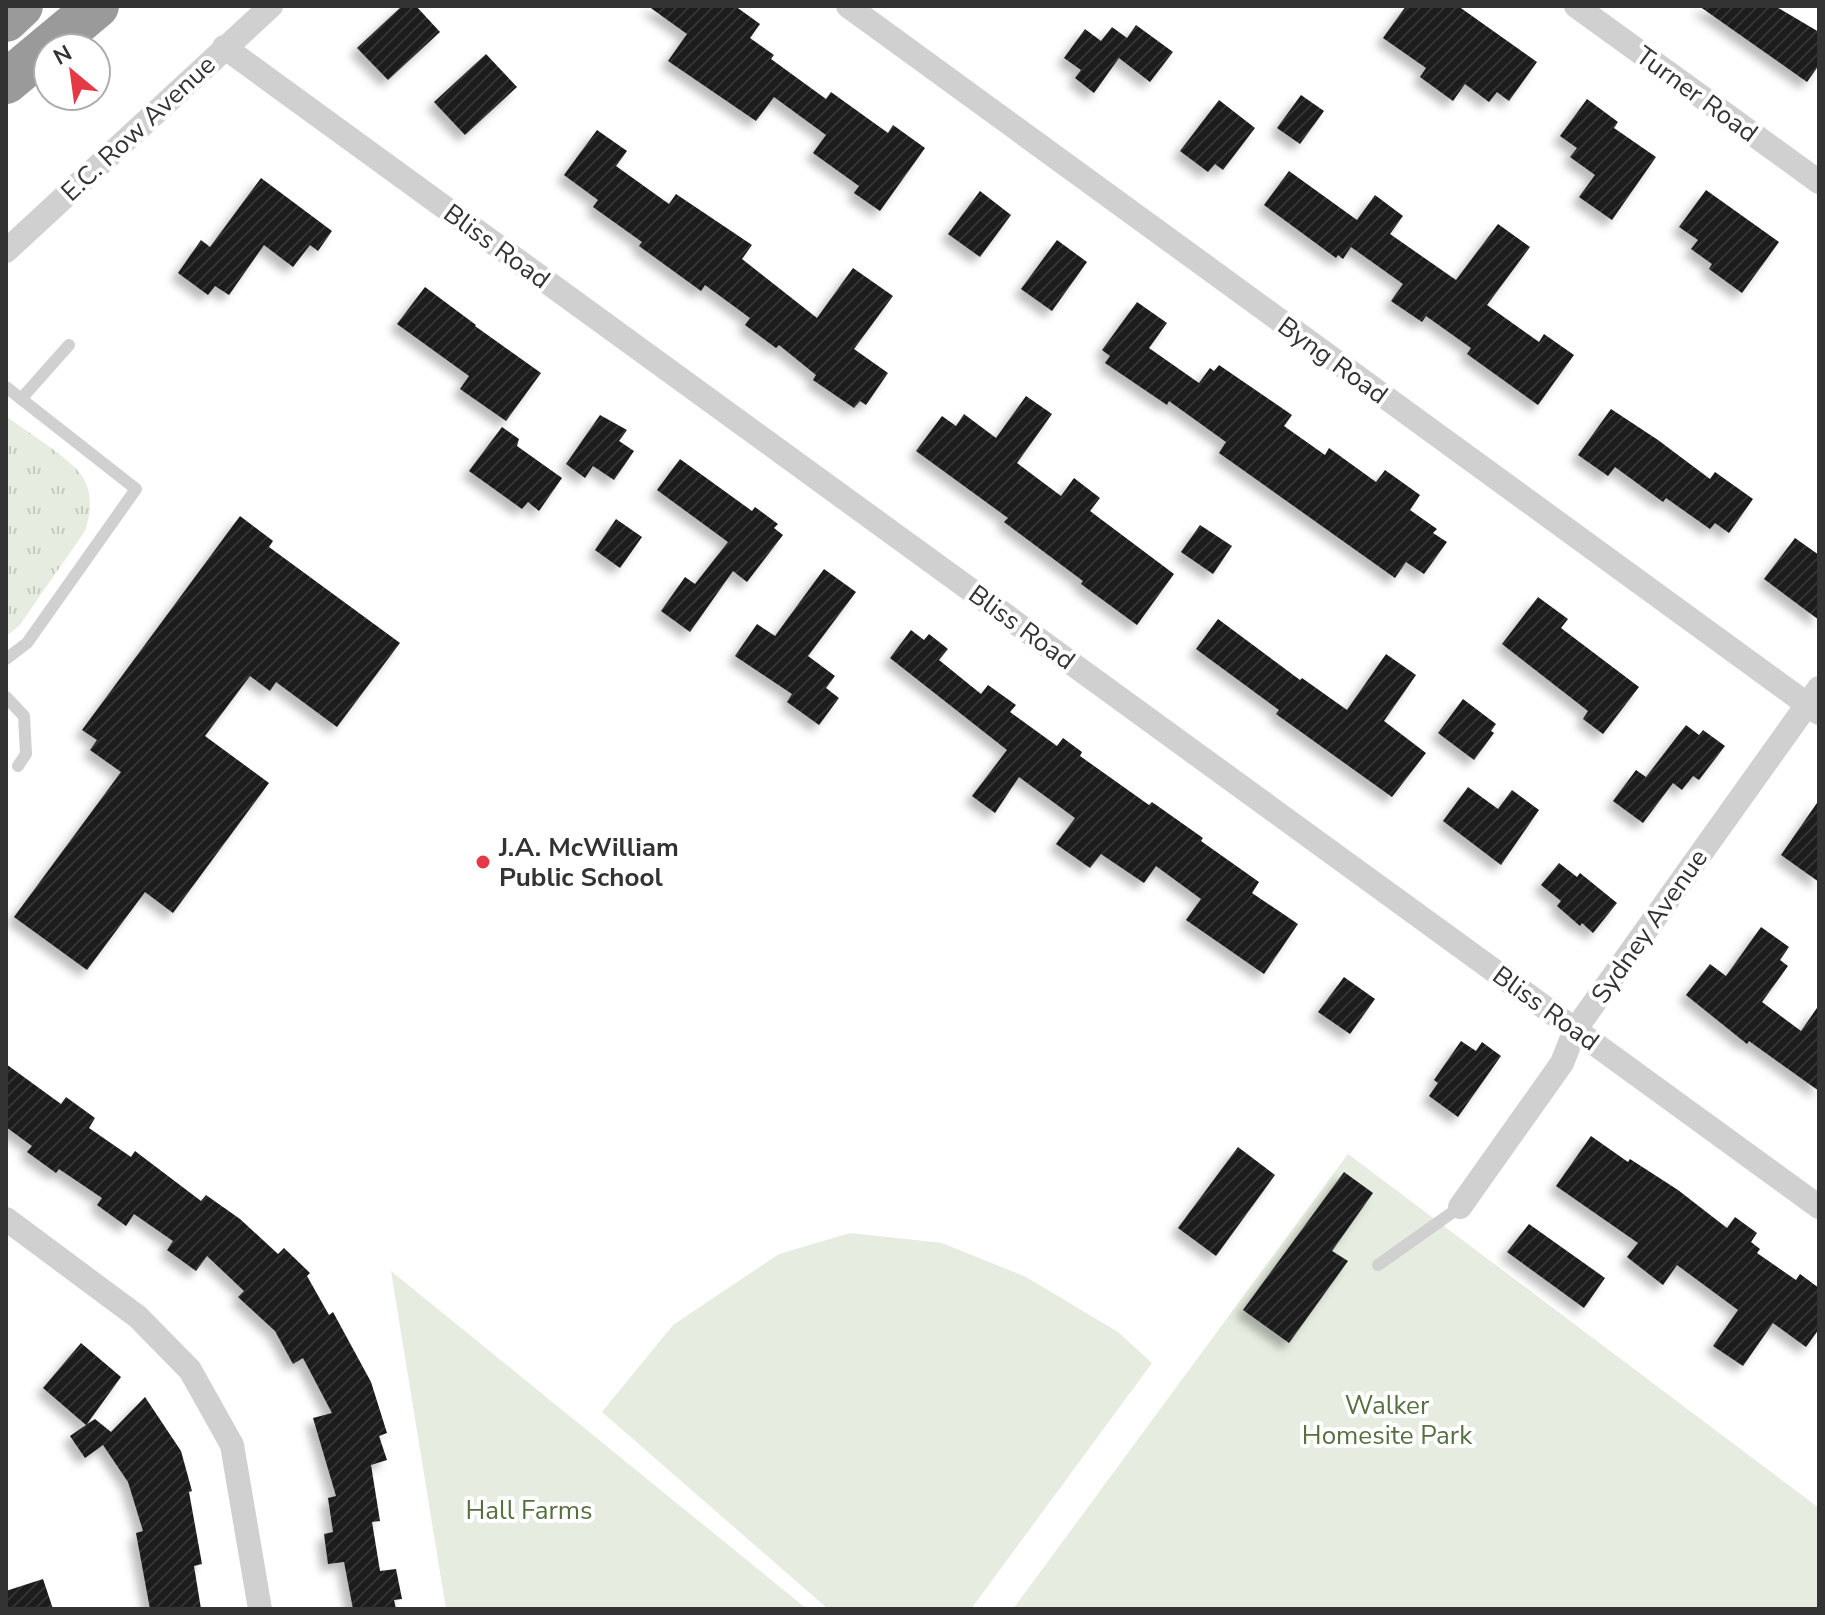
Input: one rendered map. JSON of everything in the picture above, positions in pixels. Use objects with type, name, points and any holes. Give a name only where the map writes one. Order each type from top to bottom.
[{"type":"highway","points":[[6,20],[21,6]]},
{"type":"highway","points":[[6,82],[97,6]]},
{"type":"street","name":"E.C. Row Avenue","points":[[6,251],[271,6]]},
{"type":"street","name":"Byng Road","points":[[848,6],[1815,702]]},
{"type":"street","name":"Turner Road","points":[[1576,6],[1819,182]]},
{"type":"street","name":"Bliss Road","points":[[224,47],[1819,1207]]},
{"type":"street","name":"Sydney Avenue","points":[[1460,1207],[1562,1063],[1575,1030],[1815,702]]},
{"type":"street","points":[[6,1219],[138,1317],[190,1370],[232,1445],[260,1609]]},
{"type":"lane","points":[[21,399],[69,345]]},
{"type":"lane","points":[[6,387],[136,489],[27,643],[6,659]]},
{"type":"lane","points":[[6,697],[24,716],[26,754],[18,766]]},
{"type":"lane","points":[[1378,1265],[1460,1207]]},
{"type":"green space","points":[[6,416],[76,469],[86,482],[90,503],[85,531],[19,626],[6,636]]},
{"type":"green space","name":"Walker Homesite Park","points":[[1348,1154],[1819,1508],[1819,1609],[1013,1609]]},
{"type":"green space","points":[[850,1233],[942,1243],[1026,1277],[1118,1332],[1152,1363],[971,1609],[828,1609],[602,1412],[673,1325],[779,1254]]},
{"type":"green space","name":"Hall Farms","points":[[391,1271],[807,1609],[446,1609]]},
{"type":"building","points":[[402,6],[416,6],[440,32],[388,80],[357,48]]},
{"type":"building","points":[[648,6],[735,6],[760,24],[750,38],[774,55],[771,59],[826,99],[831,92],[888,133],[893,125],[925,148],[880,211],[854,193],[859,186],[813,153],[826,135],[774,97],[756,121],[668,61],[687,34]]},
{"type":"building","points":[[1406,6],[1458,6],[1537,62],[1509,101],[1497,92],[1489,102],[1465,84],[1453,101],[1420,77],[1426,68],[1383,38]]},
{"type":"building","points":[[1699,6],[1775,6],[1819,32],[1819,65],[1807,82]]},
{"type":"building","points":[[1136,25],[1173,52],[1150,82],[1119,58],[1094,93],[1075,78],[1081,70],[1064,58],[1085,29],[1101,41],[1112,27],[1127,38]]},
{"type":"building","points":[[486,54],[517,87],[465,135],[434,102]]},
{"type":"building","points":[[1301,95],[1324,111],[1300,144],[1277,128]]},
{"type":"building","points":[[1587,99],[1618,122],[1614,128],[1656,157],[1612,220],[1579,197],[1595,175],[1570,157],[1577,148],[1560,136]]},
{"type":"building","points":[[1219,100],[1255,128],[1223,170],[1215,164],[1208,172],[1180,151]]},
{"type":"building","points":[[597,130],[627,151],[616,166],[669,204],[676,194],[752,245],[742,259],[817,318],[853,268],[893,296],[854,349],[888,373],[866,405],[860,401],[854,408],[813,380],[816,375],[779,345],[776,348],[745,325],[750,318],[705,285],[701,291],[639,246],[642,242],[593,207],[598,200],[564,175]]},
{"type":"building","points":[[1289,171],[1357,220],[1375,195],[1403,216],[1390,234],[1456,280],[1498,224],[1530,247],[1487,305],[1539,342],[1544,334],[1574,355],[1538,405],[1467,354],[1471,348],[1426,316],[1422,322],[1391,301],[1403,284],[1351,247],[1343,259],[1338,255],[1336,258],[1264,205]]},
{"type":"building","points":[[261,178],[332,231],[318,251],[310,245],[293,267],[264,245],[229,295],[215,286],[208,295],[178,273],[201,240],[210,247]]},
{"type":"building","points":[[1706,190],[1779,242],[1742,293],[1709,269],[1712,264],[1691,249],[1698,240],[1679,227]]},
{"type":"building","points":[[980,191],[1011,215],[980,257],[948,234]]},
{"type":"building","points":[[1057,240],[1087,262],[1052,311],[1021,289]]},
{"type":"building","points":[[425,287],[541,373],[506,421],[460,389],[469,376],[397,324]]},
{"type":"building","points":[[1137,302],[1167,323],[1149,348],[1199,383],[1210,368],[1214,371],[1219,365],[1292,415],[1284,426],[1325,455],[1329,448],[1376,482],[1385,470],[1420,495],[1410,510],[1437,529],[1433,533],[1447,542],[1424,574],[1406,562],[1395,578],[1219,453],[1226,442],[1169,401],[1167,405],[1105,363],[1110,356],[1102,350]]},
{"type":"building","points":[[1026,396],[1052,414],[1017,463],[1061,496],[1074,478],[1100,498],[1090,511],[1174,574],[1137,625],[1004,522],[1008,518],[916,451],[942,416],[956,426],[964,414],[996,438]]},
{"type":"building","points":[[1611,409],[1710,479],[1715,472],[1753,499],[1729,533],[1715,523],[1710,529],[1666,498],[1663,502],[1615,467],[1608,476],[1578,455]]},
{"type":"building","points":[[600,415],[627,430],[619,441],[634,451],[614,480],[593,466],[585,478],[566,464]]},
{"type":"building","points":[[502,427],[519,439],[517,446],[562,478],[539,511],[528,502],[522,509],[469,471]]},
{"type":"building","points":[[680,459],[752,511],[755,507],[778,524],[774,528],[783,535],[747,582],[733,571],[690,632],[661,611],[685,577],[695,584],[728,542],[657,490]]},
{"type":"building","points":[[240,516],[273,541],[269,547],[400,643],[337,727],[276,682],[270,691],[250,676],[205,736],[269,783],[173,913],[145,892],[87,970],[14,917],[121,772],[90,750],[97,740],[82,730]]},
{"type":"building","points":[[616,519],[642,537],[620,568],[595,550]]},
{"type":"building","points":[[1200,525],[1232,546],[1213,574],[1181,552]]},
{"type":"building","points":[[1795,538],[1819,555],[1819,620],[1764,579]]},
{"type":"building","points":[[824,569],[856,592],[808,656],[835,676],[826,688],[839,698],[819,725],[787,702],[792,694],[735,656],[757,624],[775,636]]},
{"type":"building","points":[[1538,597],[1568,619],[1561,628],[1639,687],[1603,734],[1583,719],[1588,711],[1502,644]]},
{"type":"building","points":[[1218,619],[1300,680],[1302,678],[1347,710],[1386,654],[1416,675],[1384,721],[1426,753],[1392,797],[1276,714],[1279,710],[1196,649]]},
{"type":"building","points":[[911,630],[924,640],[929,634],[948,649],[939,660],[981,694],[988,685],[1016,705],[1010,712],[1057,746],[1063,738],[1082,752],[1080,756],[1149,805],[1152,802],[1259,882],[1252,893],[1298,924],[1264,974],[1186,920],[1201,899],[1156,866],[1144,883],[1101,854],[1090,868],[1056,844],[1075,818],[1019,777],[995,813],[972,796],[1007,750],[890,658]]},
{"type":"building","points":[[1463,699],[1496,724],[1491,731],[1494,733],[1474,760],[1438,733]]},
{"type":"building","points":[[1686,725],[1699,735],[1703,730],[1725,746],[1699,780],[1693,776],[1682,790],[1673,783],[1643,823],[1613,801],[1636,770],[1646,777]]},
{"type":"building","points":[[1468,787],[1498,809],[1512,790],[1539,810],[1501,865],[1443,821]]},
{"type":"building","points":[[1819,800],[1819,882],[1781,855]]},
{"type":"building","points":[[1559,863],[1577,877],[1580,873],[1617,903],[1593,933],[1557,906],[1561,901],[1541,885]]},
{"type":"building","points":[[1761,927],[1789,947],[1780,960],[1788,966],[1762,1002],[1801,1031],[1819,1005],[1819,1091],[1749,1041],[1747,1044],[1686,995],[1710,964],[1726,976]]},
{"type":"building","points":[[1344,977],[1375,999],[1350,1034],[1318,1012]]},
{"type":"building","points":[[1461,1041],[1476,1051],[1482,1042],[1501,1056],[1458,1117],[1429,1096],[1438,1083],[1434,1080]]},
{"type":"building","points":[[6,1064],[61,1104],[66,1097],[95,1118],[89,1128],[131,1157],[135,1151],[201,1201],[206,1195],[240,1219],[278,1254],[284,1248],[310,1273],[307,1276],[329,1315],[333,1312],[371,1382],[387,1433],[379,1436],[387,1460],[371,1465],[380,1521],[372,1522],[380,1571],[396,1569],[402,1599],[394,1600],[396,1609],[353,1609],[344,1562],[328,1564],[324,1534],[333,1532],[328,1498],[336,1496],[313,1418],[332,1413],[303,1358],[293,1364],[275,1331],[238,1297],[244,1291],[207,1256],[196,1271],[167,1250],[173,1241],[134,1214],[126,1226],[97,1205],[102,1198],[59,1169],[56,1173],[27,1152],[32,1146],[6,1127]]},
{"type":"building","points":[[1591,1136],[1628,1162],[1630,1159],[1678,1190],[1727,1228],[1735,1217],[1757,1233],[1751,1242],[1760,1249],[1757,1253],[1796,1280],[1800,1274],[1819,1288],[1819,1329],[1806,1347],[1773,1323],[1743,1366],[1713,1346],[1738,1310],[1677,1265],[1663,1285],[1627,1257],[1638,1243],[1556,1186]]},
{"type":"building","points":[[1238,1147],[1275,1175],[1216,1256],[1178,1228]]},
{"type":"building","points":[[1344,1172],[1373,1193],[1332,1251],[1348,1261],[1289,1343],[1243,1310]]},
{"type":"building","points":[[1529,1224],[1605,1278],[1584,1308],[1507,1252]]},
{"type":"building","points":[[81,1343],[121,1377],[87,1424],[95,1419],[111,1432],[145,1397],[181,1451],[192,1491],[189,1492],[202,1564],[194,1566],[201,1609],[150,1609],[136,1533],[143,1531],[128,1482],[103,1445],[85,1458],[70,1436],[86,1425],[43,1388]]},
{"type":"building","points":[[43,1579],[53,1609],[6,1609],[6,1591]]},
{"type":"place","name":"J.A. McWilliam Public School","points":[[483,862]]}]
